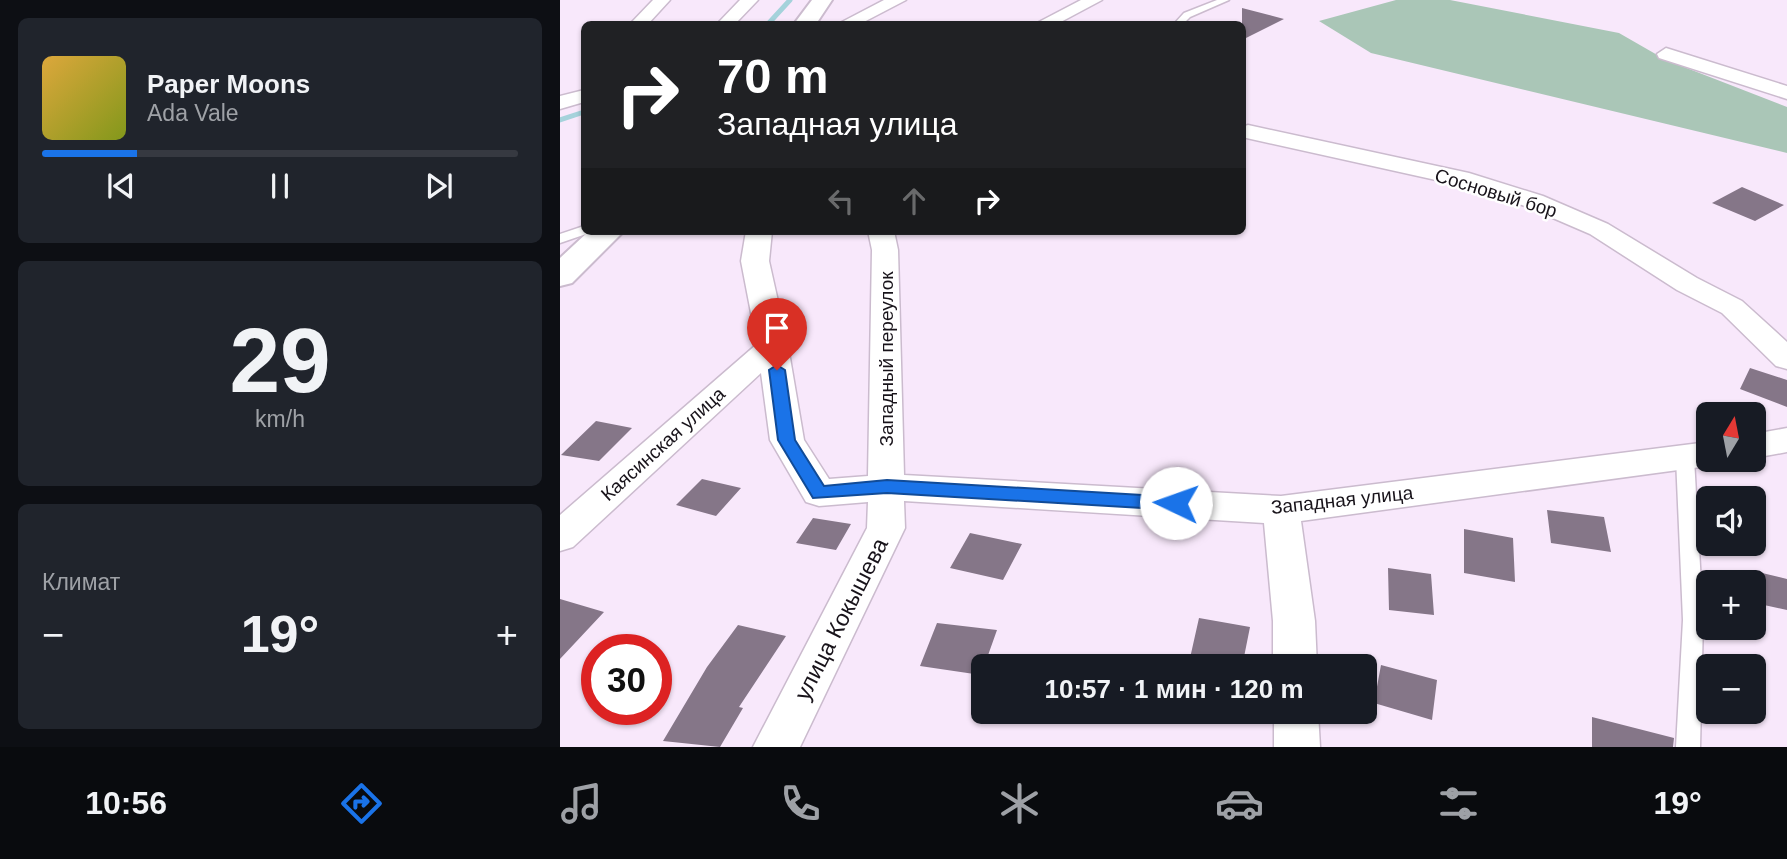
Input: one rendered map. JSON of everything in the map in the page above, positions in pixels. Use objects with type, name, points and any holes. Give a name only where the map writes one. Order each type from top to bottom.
[{"type":"street","points":[[642,21],[662,0]]},
{"type":"street","points":[[729,21],[750,0]]},
{"type":"street","points":[[807,21],[822,0]]},
{"type":"street","points":[[853,21],[898,0]]},
{"type":"street","points":[[1050,21],[1094,0]]},
{"type":"street","points":[[1666,54],[1787,93]]},
{"type":"street","points":[[560,103],[581,97]]},
{"type":"street","name":"Сосновый бор","points":[[1248,132],[1469,180],[1534,201],[1599,229],[1687,284],[1732,307],[1787,359]]},
{"type":"street","points":[[560,275],[604,235]]},
{"type":"street","points":[[758,235],[755,261],[773,346]]},
{"type":"street","name":"Западный переулок","points":[[882,235],[885,250],[887,486]]},
{"type":"street","name":"Западная улица","points":[[773,346],[786,440],[819,493],[887,486],[1281,510],[1696,456]]},
{"type":"street","name":"Каясинская улица","points":[[560,537],[773,346]]},
{"type":"street","points":[[1766,444],[1787,440]]},
{"type":"street","name":"улица Кокышева","points":[[776,747],[886,528],[887,486]]},
{"type":"street","points":[[1281,510],[1294,621],[1295,654]]},
{"type":"street","points":[[1296,724],[1297,747]]},
{"type":"lane","points":[[1181,21],[1187,15],[1225,0]]},
{"type":"lane","points":[[560,239],[581,231]]},
{"type":"lane","points":[[1688,747],[1696,456]]},
{"type":"green space","points":[[1396,0],[1450,0],[1619,33],[1666,60],[1787,107],[1787,153],[1371,53],[1319,21]]},
{"type":"building","points":[[1242,8],[1284,19],[1246,38],[1246,21],[1242,21]]},
{"type":"building","points":[[1742,187],[1784,205],[1755,221],[1712,203]]},
{"type":"building","points":[[1750,368],[1787,380],[1787,407],[1740,389]]},
{"type":"building","points":[[596,421],[632,428],[599,461],[561,455]]},
{"type":"building","points":[[702,479],[741,488],[716,516],[676,505]]},
{"type":"building","points":[[1547,510],[1604,517],[1611,552],[1551,543]]},
{"type":"building","points":[[813,518],[851,524],[836,550],[796,543]]},
{"type":"building","points":[[1464,529],[1513,538],[1515,582],[1464,573]]},
{"type":"building","points":[[970,533],[1022,544],[1003,580],[950,568]]},
{"type":"building","points":[[1388,568],[1431,574],[1434,615],[1389,610]]},
{"type":"building","points":[[1766,574],[1787,579],[1787,610],[1766,605]]},
{"type":"building","points":[[560,599],[604,612],[581,634],[560,659]]},
{"type":"building","points":[[1199,618],[1250,627],[1245,654],[1191,654]]},
{"type":"building","points":[[937,623],[997,630],[988,654],[971,654],[971,674],[920,666]]},
{"type":"building","points":[[738,625],[786,636],[739,707],[743,708],[720,747],[663,741],[707,667]]},
{"type":"building","points":[[1381,665],[1437,680],[1432,720],[1377,704]]},
{"type":"building","points":[[1592,717],[1674,738],[1673,747],[1592,747]]},
{"type":"waterway","points":[[771,21],[790,0]]},
{"type":"waterway","points":[[560,120],[581,113]]},
{"type":"route","points":[[777,370],[786,440],[819,493],[887,486],[1176,503]]}]
